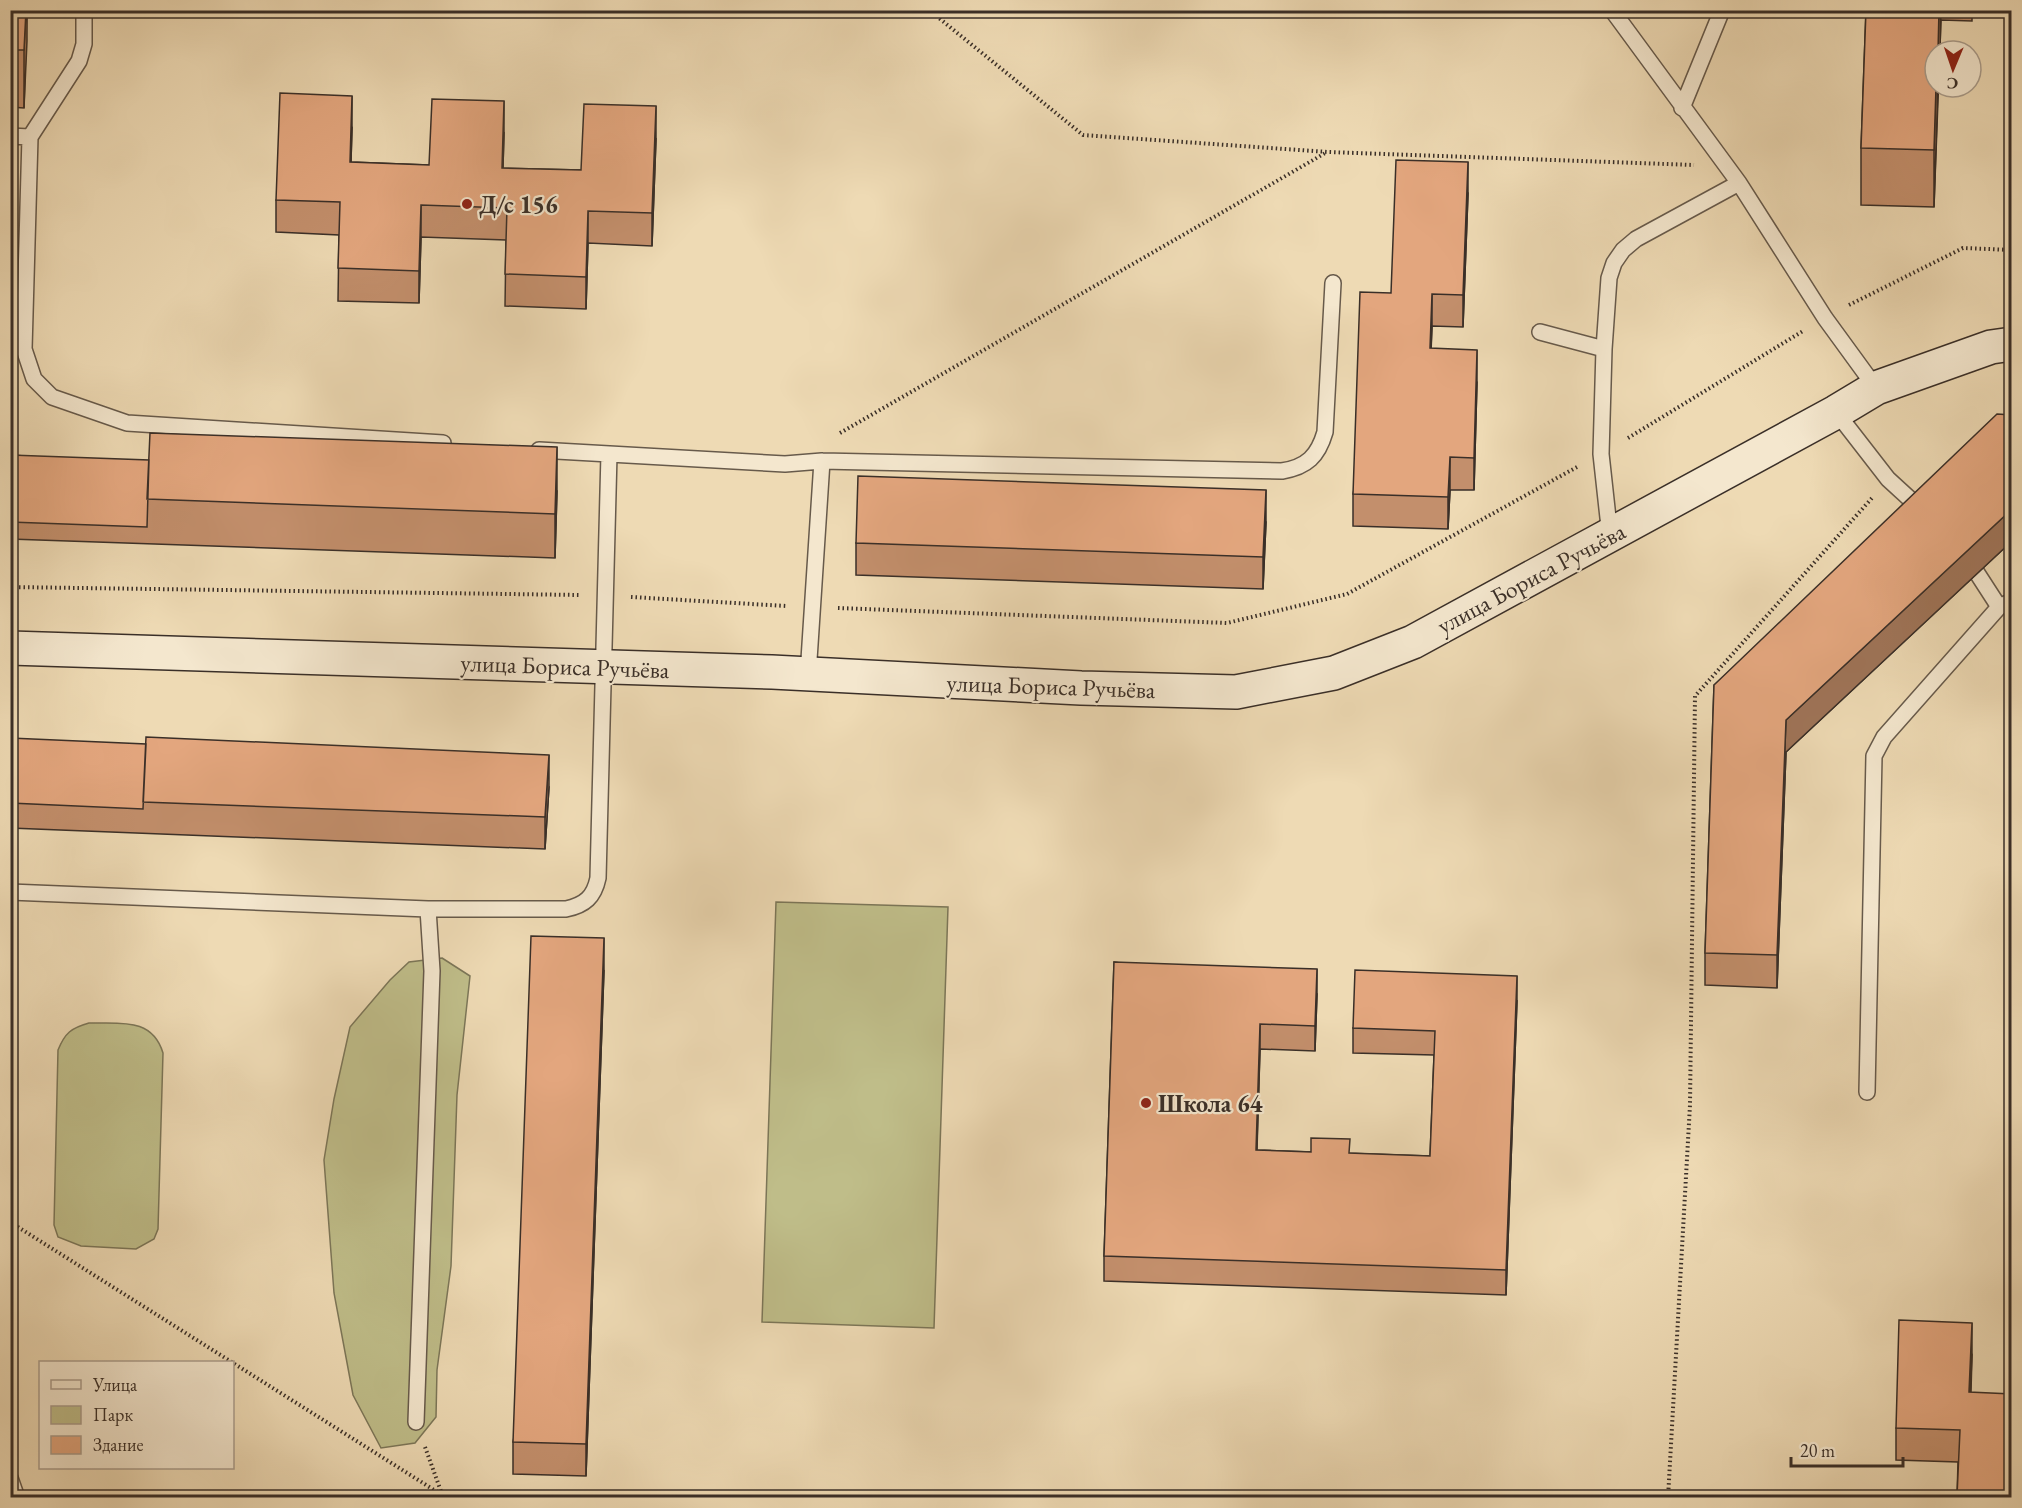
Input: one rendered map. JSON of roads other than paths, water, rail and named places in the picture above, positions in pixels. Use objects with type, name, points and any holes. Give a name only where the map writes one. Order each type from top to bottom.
[{"type":"street","name":"улица Бориса Ручьёва","points":[[10,648],[330,656],[1236,692],[1334,673],[1413,642],[1610,536],[1876,388],[1991,347],[2012,344]]},
{"type":"lane","points":[[84,10],[84,44],[80,61],[30,137],[24,349],[34,379],[52,397],[127,423],[456,444]]},
{"type":"lane","points":[[1612,10],[1682,108],[1728,167],[1825,318],[1876,388]]},
{"type":"lane","points":[[1682,108],[1722,10]]},
{"type":"lane","points":[[10,136],[30,137]]},
{"type":"lane","points":[[1610,536],[1601,454],[1604,349],[1609,278],[1614,263],[1623,250],[1636,239],[1739,183]]},
{"type":"lane","points":[[526,449],[785,465],[822,461],[1282,471],[1298,469],[1312,460],[1321,448],[1325,432],[1333,283]]},
{"type":"lane","points":[[1540,332],[1604,349]]},
{"type":"lane","points":[[1836,412],[1888,479],[1926,514]]},
{"type":"lane","points":[[10,892],[428,909],[566,909],[588,900],[595,890],[598,878],[609,454]]},
{"type":"lane","points":[[808,675],[822,461]]},
{"type":"lane","points":[[1867,1092],[1874,756],[1884,737],[2005,604],[1977,573]]},
{"type":"lane","points":[[416,1422],[432,970],[428,909]]},
{"type":"lane","points":[[10,1478],[17,1497]]},
{"type":"place","name":"Д/с 156","points":[[467,204]]},
{"type":"place","name":"Школа 64","points":[[1146,1103]]}]
